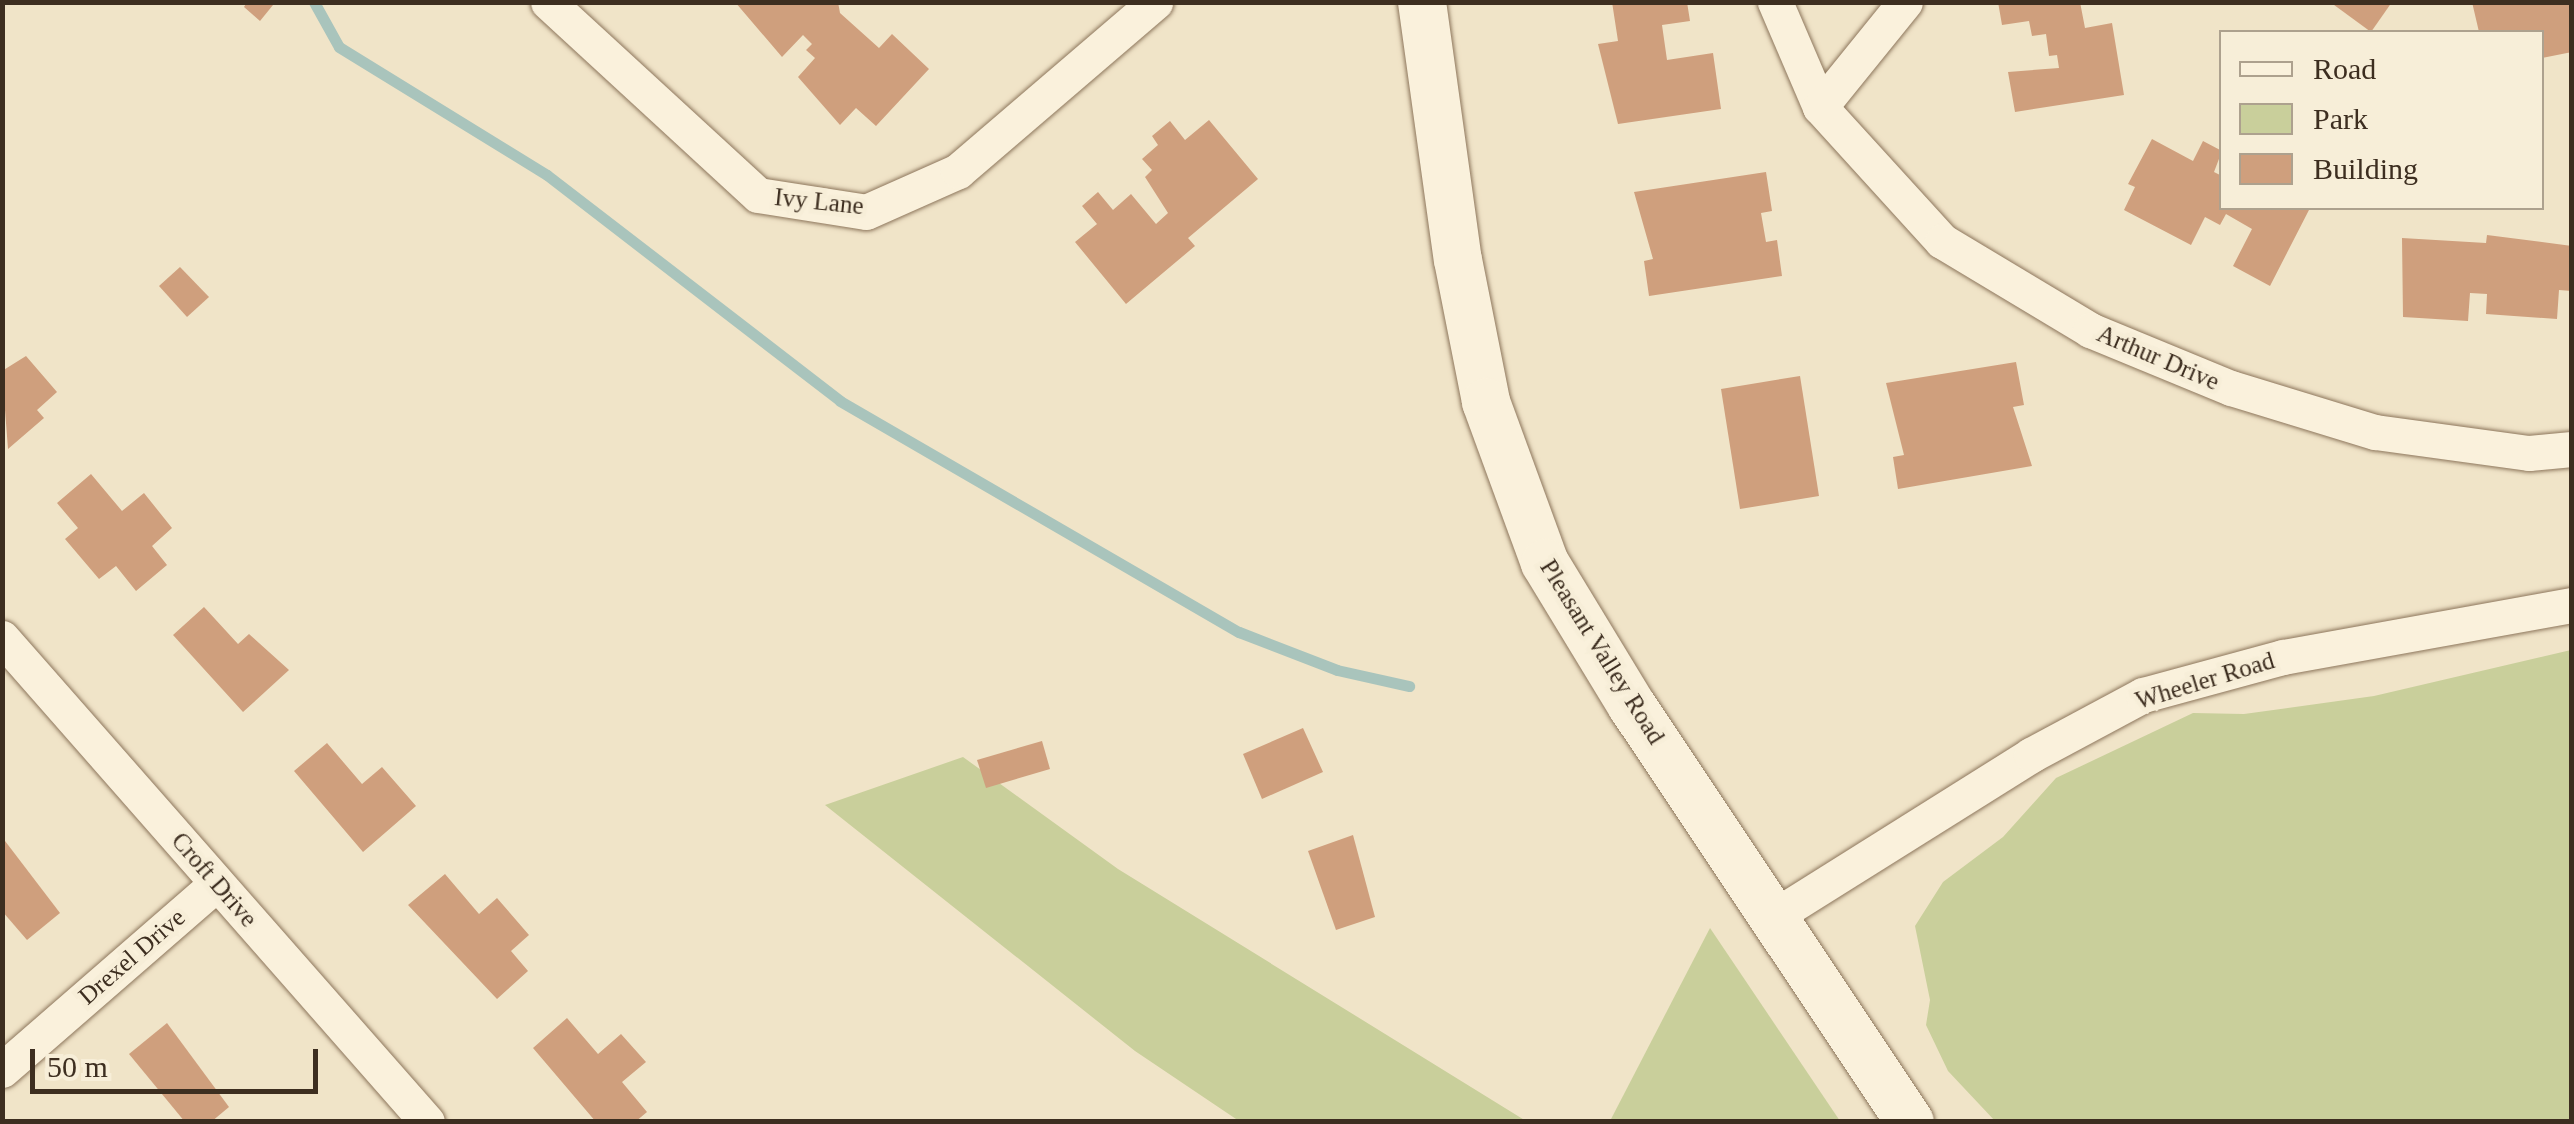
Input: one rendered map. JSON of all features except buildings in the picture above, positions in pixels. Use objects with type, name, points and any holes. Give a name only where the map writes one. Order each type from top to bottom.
[{"type":"main road","name":"Pleasant Valley Road","points":[[1422,2],[1458,260],[1486,402],[1512,484],[1554,579],[1910,1122]]},
{"type":"street","name":"Ivy Lane","points":[[548,2],[758,195],[866,212],[958,171],[1155,2]]},
{"type":"street","name":"Arthur Drive","points":[[1776,2],[1820,107],[1942,241],[2090,330],[2231,388],[2376,432],[2529,453],[2572,449]]},
{"type":"street","points":[[1820,107],[1905,2]]},
{"type":"street","name":"Wheeler Road","points":[[1774,918],[2031,754],[2143,695],[2283,657],[2572,605]]},
{"type":"street","name":"Croft Drive","points":[[2,638],[427,1122]]},
{"type":"street","name":"Drexel Drive","points":[[2,1070],[216,884]]},
{"type":"green space","points":[[2571,650],[2571,1121],[1995,1121],[1948,1071],[1926,1025],[1930,1000],[1915,926],[1943,882],[2003,837],[2056,778],[2193,713],[2244,714],[2374,696]]},
{"type":"green space","points":[[963,757],[1118,869],[1526,1121],[1239,1121],[1135,1051],[825,805]]},
{"type":"green space","points":[[1710,928],[1840,1121],[1610,1121]]},
{"type":"waterway","points":[[314,2],[339,47],[547,175],[840,401],[1239,632],[1337,670],[1409,686]]}]
